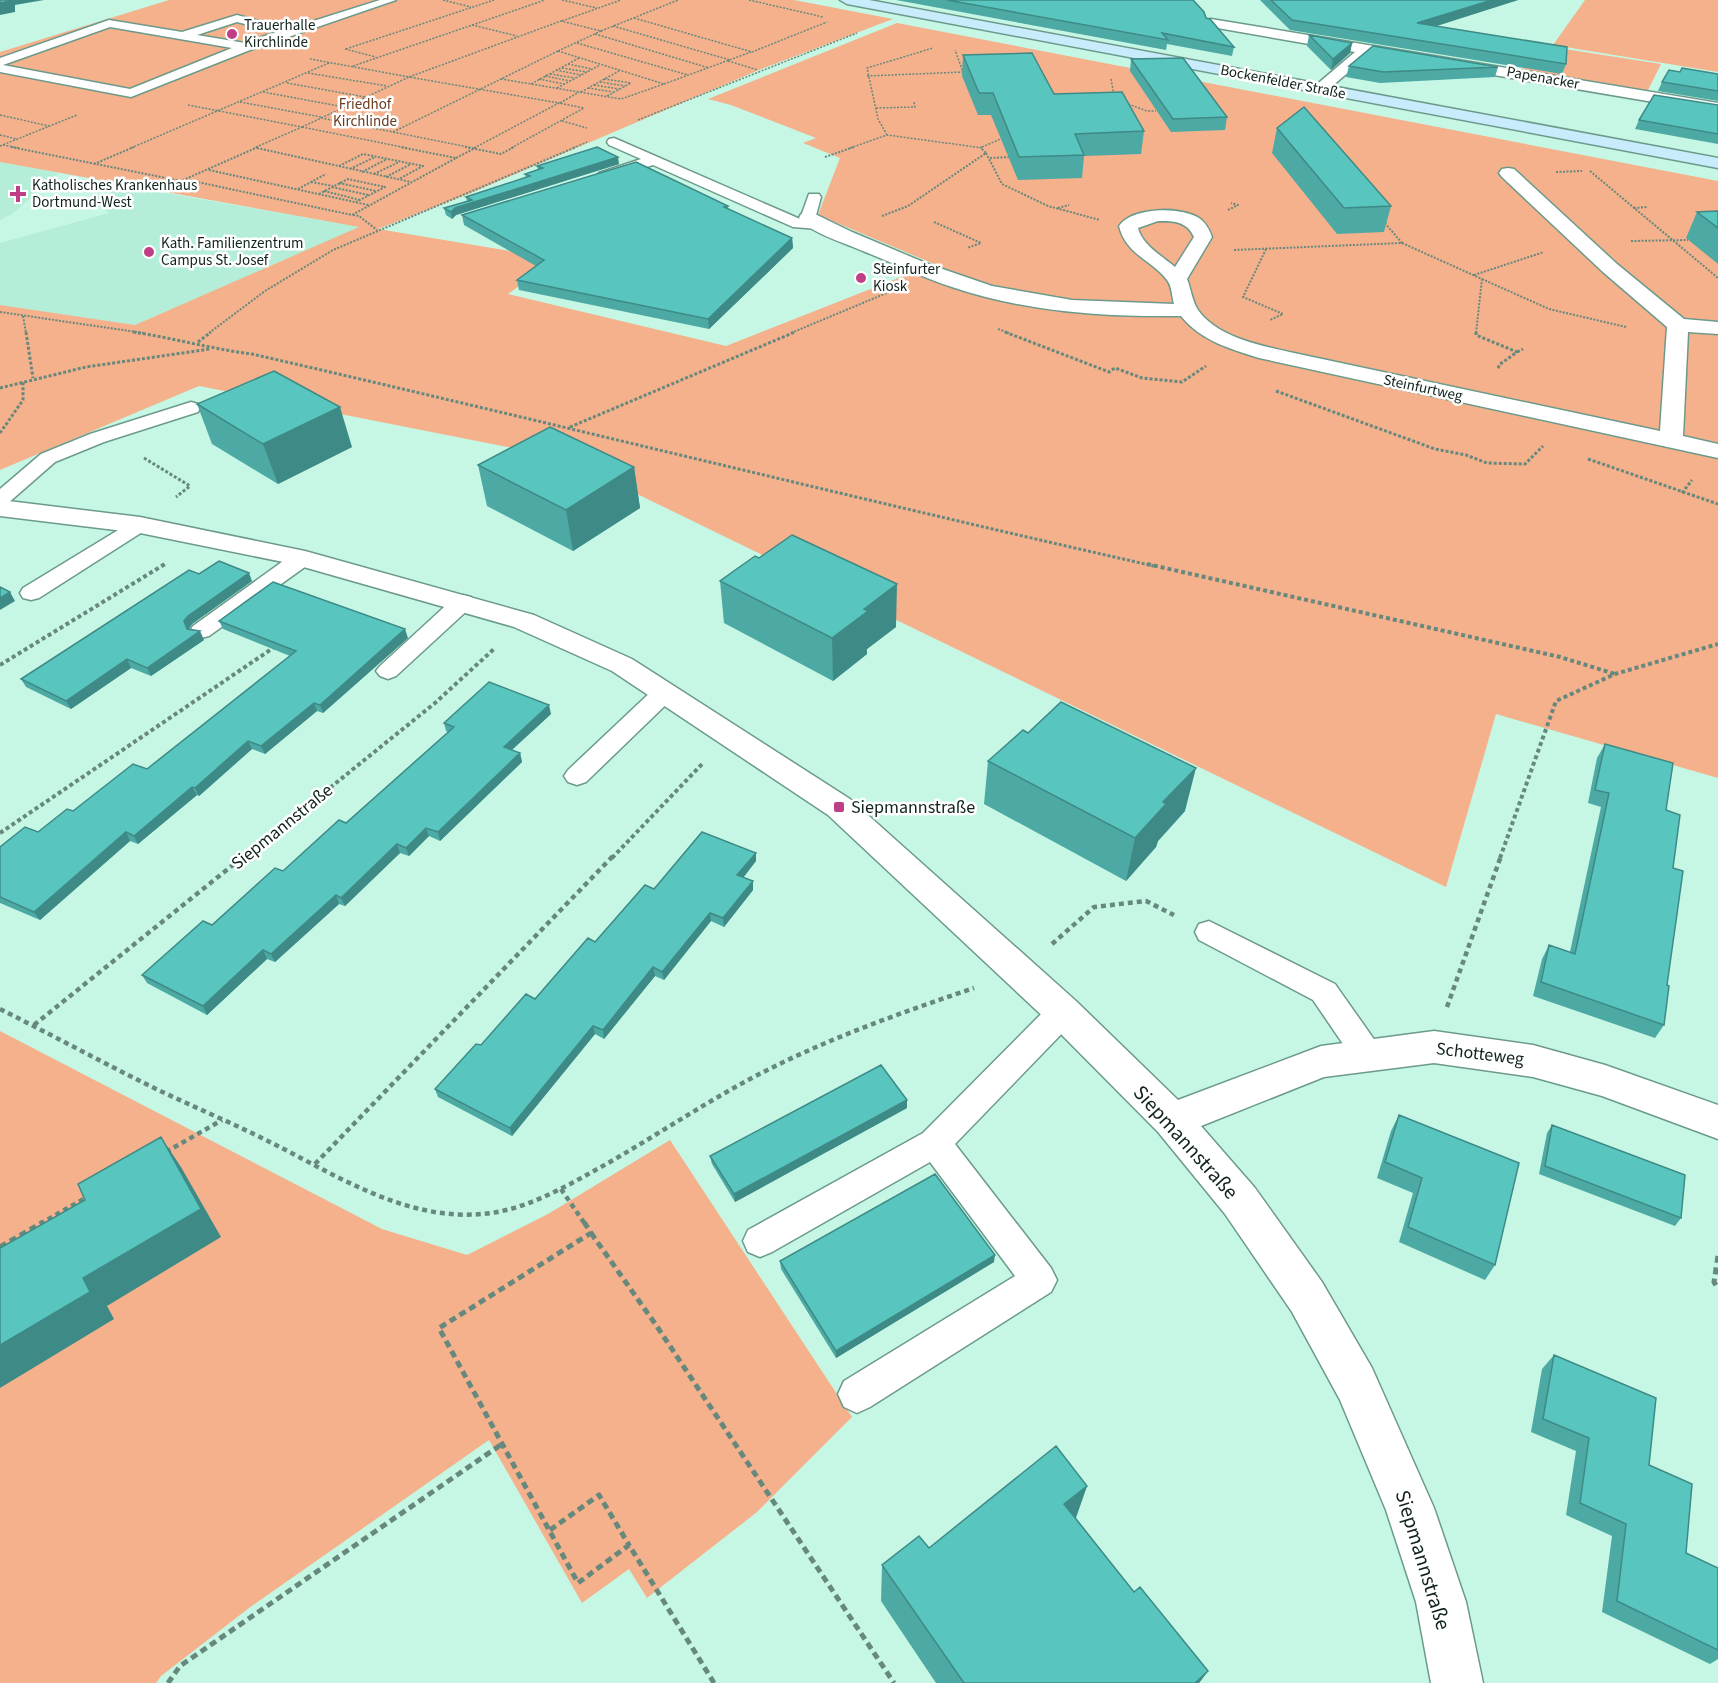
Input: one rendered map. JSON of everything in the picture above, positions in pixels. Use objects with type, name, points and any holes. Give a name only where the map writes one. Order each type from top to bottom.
[{"type":"main road","name":"Bockenfelder Straße","points":[[847,0],[1718,164]]},
{"type":"street","name":"Papenacker","points":[[1211,23],[1718,108]]},
{"type":"street","points":[[1320,89],[1367,49]]},
{"type":"street","points":[[1508,173],[1678,330],[1718,328]]},
{"type":"street","points":[[813,221],[934,273],[1001,294],[1048,303],[1128,311],[1187,310],[1177,279],[1134,241],[1128,232],[1128,226],[1134,220],[1152,214],[1171,215],[1195,223],[1202,230],[1203,237],[1177,279]]},
{"type":"street","name":"Steinfurtweg","points":[[1187,310],[1195,319],[1220,336],[1242,347],[1267,354],[1718,451]]},
{"type":"street","points":[[1671,441],[1678,330]]},
{"type":"street","name":"Siepmannstraße","points":[[0,508],[68,514],[140,525],[301,559],[463,602],[524,621],[622,665],[839,807],[1063,1012],[1172,1120],[1240,1201],[1307,1296],[1356,1384],[1410,1508],[1441,1602],[1457,1683]]},
{"type":"street","name":"Schotteweg","points":[[1172,1120],[1321,1062],[1367,1054],[1434,1047],[1533,1061],[1605,1081],[1718,1122]]},
{"type":"lane","points":[[0,68],[131,93],[287,32],[391,0]]},
{"type":"lane","points":[[182,36],[237,18],[287,32]]},
{"type":"lane","points":[[0,62],[109,23],[246,47]]},
{"type":"lane","points":[[614,142],[798,224],[813,221],[814,197]]},
{"type":"lane","points":[[589,180],[654,160]]},
{"type":"lane","points":[[0,500],[48,458],[108,435],[191,408]]},
{"type":"lane","points":[[32,593],[140,525]]},
{"type":"lane","points":[[201,631],[301,559]]},
{"type":"lane","points":[[388,671],[463,602]]},
{"type":"lane","points":[[577,777],[665,692]]},
{"type":"lane","points":[[1209,933],[1324,992],[1367,1054]]},
{"type":"lane","points":[[760,1240],[935,1143],[1063,1012]]},
{"type":"lane","points":[[857,1394],[1039,1280],[935,1143]]},
{"type":"path","points":[[443,0],[471,8]]},
{"type":"path","points":[[345,49],[495,0]]},
{"type":"path","points":[[351,66],[545,0]]},
{"type":"path","points":[[562,0],[597,8]]},
{"type":"path","points":[[2,145],[173,181],[187,179],[408,76],[621,0]]},
{"type":"path","points":[[393,132],[601,31],[678,0]]},
{"type":"path","points":[[500,79],[621,99],[833,20],[749,0]]},
{"type":"path","points":[[634,18],[752,52]]},
{"type":"path","points":[[561,21],[601,31]]},
{"type":"path","points":[[472,25],[518,37]]},
{"type":"path","points":[[613,26],[759,70]]},
{"type":"path","points":[[595,34],[709,68]]},
{"type":"path","points":[[576,43],[688,75]]},
{"type":"path","points":[[952,44],[963,74]]},
{"type":"path","points":[[239,102],[501,154],[584,108],[246,47]]},
{"type":"path","points":[[887,135],[882,128],[876,108],[867,68],[936,48]]},
{"type":"path","points":[[558,51],[664,84]]},
{"type":"path","points":[[531,84],[580,58]]},
{"type":"path","points":[[94,164],[330,62]]},
{"type":"path","points":[[568,64],[593,69]]},
{"type":"path","points":[[557,88],[601,64]]},
{"type":"path","points":[[562,68],[587,72]]},
{"type":"path","points":[[556,70],[582,75]]},
{"type":"path","points":[[352,215],[619,70]]},
{"type":"path","points":[[867,76],[969,72]]},
{"type":"path","points":[[306,73],[387,87]]},
{"type":"path","points":[[550,74],[576,78]]},
{"type":"path","points":[[1109,75],[1114,95],[1108,97],[1147,111],[1156,111]]},
{"type":"path","points":[[545,76],[571,81]]},
{"type":"path","points":[[604,79],[631,83],[607,97]]},
{"type":"path","points":[[539,80],[565,84]]},
{"type":"path","points":[[284,82],[366,97]]},
{"type":"path","points":[[599,82],[626,86]]},
{"type":"path","points":[[593,85],[620,89]]},
{"type":"path","points":[[588,88],[614,93]]},
{"type":"path","points":[[261,92],[345,107]]},
{"type":"path","points":[[2,145],[131,93],[456,158]]},
{"type":"path","points":[[876,108],[915,107],[914,102]]},
{"type":"path","points":[[0,115],[50,126]]},
{"type":"path","points":[[0,135],[18,139]]},
{"type":"path","points":[[825,157],[887,135],[982,147],[1010,135]]},
{"type":"path","points":[[982,147],[990,158],[1002,184],[1057,209],[1128,226]]},
{"type":"path","points":[[256,148],[412,182]]},
{"type":"path","points":[[837,233],[908,206],[986,153]]},
{"type":"path","points":[[338,166],[363,154],[423,166],[399,180]]},
{"type":"path","points":[[350,169],[376,156]]},
{"type":"path","points":[[990,158],[1018,157]]},
{"type":"path","points":[[362,171],[388,159]]},
{"type":"path","points":[[374,174],[399,161]]},
{"type":"path","points":[[386,177],[412,164]]},
{"type":"path","points":[[208,170],[369,206]]},
{"type":"path","points":[[1508,173],[1590,171],[1717,276]]},
{"type":"path","points":[[296,189],[326,174]]},
{"type":"path","points":[[187,179],[359,216],[377,230]]},
{"type":"path","points":[[318,194],[348,179],[385,187],[356,202]]},
{"type":"path","points":[[311,182],[369,195]]},
{"type":"path","points":[[339,183],[377,191]]},
{"type":"path","points":[[323,191],[361,200]]},
{"type":"path","points":[[1057,209],[1069,205]]},
{"type":"path","points":[[1634,208],[1648,207]]},
{"type":"path","points":[[1380,218],[1402,243],[1539,305],[1563,313],[1655,333],[1678,330]]},
{"type":"path","points":[[977,241],[982,239]]},
{"type":"path","points":[[1672,240],[1688,240]]},
{"type":"path","points":[[1274,318],[1283,314],[1243,297],[1266,249],[1402,243]]},
{"type":"path","points":[[1474,276],[1567,244],[1583,243]]},
{"type":"path","points":[[570,427],[934,273]]},
{"type":"path","points":[[1482,279],[1476,335],[1517,352]]},
{"type":"path","points":[[198,343],[275,285]]},
{"type":"path","points":[[1277,312],[1285,308]]},
{"type":"path","points":[[0,312],[198,343],[252,354],[570,427],[950,520],[1550,655],[1615,674]]},
{"type":"path","points":[[23,316],[33,378]]},
{"type":"path","points":[[997,329],[1109,372],[1115,368],[1142,378],[1182,382],[1207,366]]},
{"type":"path","points":[[0,388],[33,378],[112,363],[214,348]]},
{"type":"path","points":[[1499,365],[1523,349]]},
{"type":"path","points":[[0,433],[22,400],[23,381]]},
{"type":"path","points":[[1266,387],[1435,450],[1466,455],[1487,463],[1525,464],[1539,450]]},
{"type":"path","points":[[1318,408],[1327,401]]},
{"type":"path","points":[[108,435],[190,486],[140,525]]},
{"type":"path","points":[[1537,441],[1545,444]]},
{"type":"path","points":[[1587,458],[1718,504]]},
{"type":"path","points":[[1682,493],[1690,483]]},
{"type":"path","points":[[0,665],[102,604],[203,538]]},
{"type":"path","name":"Siepmannstraße","points":[[34,1026],[435,704],[524,621]]},
{"type":"path","points":[[1434,1047],[1556,701],[1615,674],[1718,644]]},
{"type":"path","points":[[0,833],[279,645]]},
{"type":"path","points":[[315,1164],[730,735]]},
{"type":"path","points":[[0,1009],[127,1074],[315,1164],[353,1185],[394,1203],[431,1212],[468,1215],[505,1210],[561,1189],[644,1144],[706,1104],[770,1068],[856,1030],[919,1006],[1021,973],[1094,906],[1146,901],[1209,933]]},
{"type":"path","points":[[162,1154],[223,1119]]},
{"type":"path","points":[[561,1189],[656,1325],[894,1683]]},
{"type":"path","points":[[0,1246],[91,1195]]},
{"type":"path","points":[[591,1233],[439,1328],[578,1583],[629,1545]]},
{"type":"path","points":[[1718,1256],[1714,1282],[1718,1289]]},
{"type":"path","points":[[168,1683],[180,1666],[502,1444]]},
{"type":"path","points":[[550,1530],[599,1495],[714,1683]]},
{"type":"shaded area","name":"Katholisches Krankenhaus Dortmund-West","points":[[0,162],[59,173],[12,214],[0,220]]},
{"type":"shaded area","name":"Kath. Familienzentrum Campus St. Josef","points":[[131,187],[360,227],[135,325],[0,305],[0,243],[109,213],[100,206],[85,210],[74,202]]},
{"type":"green space","name":"Friedhof Kirchlinde","points":[[169,0],[794,0],[893,19],[759,70],[471,193],[378,229],[557,259],[508,294],[726,346],[934,264],[818,215],[840,158],[803,143],[816,138],[731,105],[708,99],[897,23],[1718,181],[1718,778],[1496,714],[1446,887],[563,458],[199,386],[0,470],[0,305],[135,325],[359,227],[0,162],[0,52]]},
{"type":"green space","points":[[1585,0],[1718,0],[1718,72],[1553,45]]},
{"type":"green space","points":[[1539,45],[1661,64],[1647,92],[1520,72]]},
{"type":"green space","points":[[0,1031],[382,1229],[467,1255],[548,1214],[670,1140],[852,1417],[757,1512],[647,1598],[629,1569],[582,1603],[489,1440],[249,1608],[161,1676],[156,1683],[0,1683]]},
{"type":"building","points":[[947,0],[1193,0],[1204,12],[1206,18],[1210,19],[1234,47],[1162,33],[1168,40]]},
{"type":"building","points":[[1271,0],[1492,0],[1417,23],[1567,47],[1566,64],[1292,20]]},
{"type":"building","points":[[1309,35],[1352,43],[1333,59]]},
{"type":"building","points":[[1373,46],[1498,67],[1383,72],[1349,66]]},
{"type":"building","points":[[1032,53],[1054,94],[1122,92],[1144,131],[1075,134],[1084,155],[1019,157],[993,93],[979,93],[963,55]]},
{"type":"building","points":[[1183,58],[1227,117],[1173,119],[1131,59]]},
{"type":"building","points":[[1682,68],[1718,74],[1718,91],[1662,82],[1669,70],[1680,72]]},
{"type":"building","points":[[1654,95],[1718,105],[1718,134],[1639,120]]},
{"type":"building","points":[[1304,107],[1391,206],[1344,208],[1277,128]]},
{"type":"building","points":[[597,147],[618,157],[455,208],[451,212],[444,208],[472,200],[466,197],[530,176],[525,174],[543,168],[537,166]]},
{"type":"building","points":[[636,162],[728,206],[724,207],[792,238],[708,319],[517,280],[544,260],[462,215]]},
{"type":"building","points":[[1718,211],[1718,228],[1697,212]]},
{"type":"building","points":[[274,371],[340,407],[263,444],[197,404]]},
{"type":"building","points":[[550,427],[634,467],[566,510],[478,465]]},
{"type":"building","points":[[792,535],[897,584],[864,609],[868,611],[832,638],[720,581],[755,556],[759,558]]},
{"type":"building","points":[[219,561],[249,573],[188,616],[184,621],[187,629],[200,631],[147,668],[127,659],[66,701],[21,679],[189,570],[199,574]]},
{"type":"building","points":[[273,582],[405,629],[320,705],[314,703],[261,746],[248,741],[195,788],[192,787],[134,836],[126,832],[34,912],[0,897],[0,847],[25,827],[38,832],[67,809],[73,811],[133,764],[147,769],[296,651],[219,621]]},
{"type":"building","points":[[0,587],[10,592],[0,598]]},
{"type":"building","points":[[489,682],[549,705],[504,747],[520,753],[438,832],[426,828],[406,848],[397,844],[341,898],[336,895],[271,954],[263,950],[203,1006],[142,975],[203,921],[212,925],[275,868],[283,871],[339,820],[346,823],[454,727],[444,723]]},
{"type":"building","points":[[1061,702],[1196,768],[1163,802],[1166,804],[1135,838],[988,761],[1023,730],[1028,733]]},
{"type":"building","points":[[1605,744],[1673,763],[1666,810],[1680,815],[1673,868],[1683,871],[1667,985],[1669,986],[1664,1025],[1541,982],[1549,945],[1575,954],[1609,793],[1595,790]]},
{"type":"building","points":[[702,832],[756,853],[737,875],[753,881],[723,918],[710,913],[662,972],[653,967],[603,1030],[593,1026],[510,1128],[435,1089],[476,1044],[481,1045],[526,994],[535,999],[588,938],[595,942],[645,885],[654,889]]},
{"type":"building","points":[[881,1065],[907,1100],[734,1194],[710,1156]]},
{"type":"building","points":[[1399,1115],[1519,1163],[1495,1265],[1408,1227],[1422,1178],[1385,1162]]},
{"type":"building","points":[[1552,1125],[1685,1175],[1681,1218],[1545,1166]]},
{"type":"building","points":[[161,1137],[201,1209],[83,1278],[90,1292],[0,1345],[0,1248],[85,1200],[78,1184]]},
{"type":"building","points":[[935,1174],[995,1255],[836,1351],[780,1261]]},
{"type":"building","points":[[1554,1355],[1656,1398],[1649,1465],[1692,1484],[1686,1553],[1718,1568],[1718,1650],[1617,1601],[1626,1524],[1580,1503],[1589,1438],[1543,1419]]},
{"type":"building","points":[[1056,1446],[1087,1486],[1064,1504],[1134,1592],[1140,1587],[1208,1671],[1195,1683],[964,1683],[882,1565],[919,1536],[929,1548]]},
{"type":"place","name":"Trauerhalle Kirchlinde","points":[[232,34]]},
{"type":"place","name":"Katholisches Krankenhaus Dortmund-West","points":[[18,194]]},
{"type":"place","name":"Kath. Familienzentrum Campus St. Josef","points":[[149,252]]},
{"type":"place","name":"Steinfurter Kiosk","points":[[861,278]]},
{"type":"place","name":"Siepmannstraße","points":[[839,807]]}]
